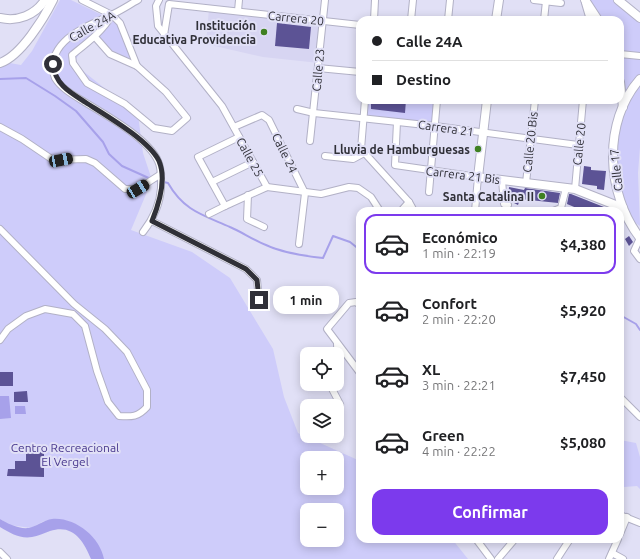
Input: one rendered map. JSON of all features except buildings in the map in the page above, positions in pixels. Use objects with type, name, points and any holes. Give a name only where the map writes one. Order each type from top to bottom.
[{"type":"main road","points":[[0,18],[15,19],[28,15],[36,10],[45,0]]},
{"type":"main road","points":[[0,63],[12,56],[40,25],[54,0]]},
{"type":"main road","points":[[497,16],[499,0]]},
{"type":"main road","points":[[585,0],[595,16]]},
{"type":"main road","points":[[618,0],[640,18]]},
{"type":"main road","name":"Calle 17","points":[[623,207],[615,178],[613,160],[615,136],[623,107],[640,79]]},
{"type":"main road","points":[[478,177],[487,104]]},
{"type":"main road","name":"Carrera 21 Bis","points":[[478,177],[575,189],[620,207]]},
{"type":"main road","name":"Calle 17","points":[[624,210],[640,238]]},
{"type":"street","points":[[82,0],[112,15],[120,23],[137,66]]},
{"type":"street","name":"Calle 24A","points":[[138,0],[112,15],[90,24],[63,42],[54,55],[54,74],[60,83],[70,93],[124,127],[150,149],[159,161],[161,174],[161,194],[152,221]]},
{"type":"street","points":[[159,0],[156,6],[158,26],[222,106],[234,127]]},
{"type":"street","points":[[199,7],[200,0]]},
{"type":"street","points":[[238,12],[239,0]]},
{"type":"street","name":"Calle 23","points":[[310,141],[325,0]]},
{"type":"street","points":[[374,16],[376,0]]},
{"type":"street","points":[[411,16],[413,0]]},
{"type":"street","points":[[448,16],[450,0]]},
{"type":"street","points":[[534,0],[561,2]]},
{"type":"street","points":[[585,0],[589,16]]},
{"type":"street","points":[[544,16],[546,1]]},
{"type":"street","name":"Carrera 20","points":[[164,35],[169,4],[356,25]]},
{"type":"street","points":[[94,37],[110,54],[137,66],[166,92],[187,118],[172,130],[154,128],[125,104],[87,83],[73,63],[72,55],[107,24],[112,15]]},
{"type":"street","points":[[624,54],[640,56]]},
{"type":"street","points":[[318,68],[356,72]]},
{"type":"street","points":[[365,104],[361,144],[364,153],[410,202],[412,207]]},
{"type":"street","points":[[429,192],[434,126],[437,104]]},
{"type":"street","name":"Calle 20 Bis","points":[[526,183],[535,104]]},
{"type":"street","name":"Calle 20","points":[[575,189],[583,104]]},
{"type":"street","name":"Carrera 21","points":[[296,109],[314,113],[363,117],[578,145]]},
{"type":"street","name":"Calle 24","points":[[234,127],[262,115],[269,120],[305,192]]},
{"type":"street","name":"Carrera 21 Bis","points":[[397,122],[394,165],[478,177]]},
{"type":"street","points":[[0,127],[22,139],[52,160],[86,159],[95,163],[125,189],[138,189],[161,174]]},
{"type":"street","name":"Calle 25","points":[[234,127],[267,187]]},
{"type":"street","points":[[225,206],[198,157],[239,137]]},
{"type":"street","points":[[325,156],[353,159],[364,153]]},
{"type":"street","points":[[212,182],[253,162]]},
{"type":"street","points":[[475,207],[478,177]]},
{"type":"street","points":[[502,180],[504,204],[508,205]]},
{"type":"street","points":[[209,214],[267,187],[320,194],[349,187],[358,188],[371,197],[377,207]]},
{"type":"street","points":[[560,207],[566,188]]},
{"type":"street","points":[[299,244],[305,192]]},
{"type":"street","points":[[248,195],[247,219],[264,227]]},
{"type":"street","points":[[405,207],[410,202]]},
{"type":"street","points":[[143,232],[152,221],[246,269],[257,280],[259,300]]},
{"type":"street","points":[[0,230],[74,304],[105,329],[127,352],[147,390],[147,407],[140,415],[133,417],[119,416],[115,411],[108,402],[97,371],[85,326],[73,314],[45,309],[26,316],[8,329],[0,340]]},
{"type":"street","points":[[640,238],[634,251],[640,259]]},
{"type":"street","points":[[356,304],[349,303],[327,329],[356,368]]},
{"type":"street","points":[[624,401],[640,417]]},
{"type":"street","points":[[624,516],[640,523]]},
{"type":"street","points":[[624,524],[627,517]]},
{"type":"street","points":[[479,543],[491,559]]},
{"type":"street","points":[[498,559],[512,543]]},
{"type":"street","points":[[557,559],[567,543]]},
{"type":"street","points":[[616,543],[610,556],[623,559]]},
{"type":"street","points":[[0,552],[7,559]]},
{"type":"shaded area","name":"Institución Educativa Providencia","points":[[209,8],[322,21],[319,63],[263,57],[206,44]]},
{"type":"shaded area","points":[[0,396],[9,396],[11,418],[0,419]]},
{"type":"shaded area","points":[[15,406],[25,406],[26,414],[15,414]]},
{"type":"shaded area","points":[[0,519],[20,528],[32,527],[46,520],[52,519],[69,521],[78,525],[92,536],[102,551],[104,559],[91,559],[81,540],[71,532],[58,529],[34,537],[23,537],[0,527]]},
{"type":"green space","name":"Centro Recreacional El Vergel","points":[[60,0],[71,0],[106,17],[73,63],[138,115],[143,153],[152,180],[131,230],[192,252],[230,278],[273,349],[284,397],[298,433],[300,434],[300,443],[320,443],[338,451],[300,451],[300,495],[344,495],[344,454],[356,459],[356,543],[455,543],[468,559],[100,559],[91,536],[72,523],[64,520],[44,521],[31,528],[10,525],[0,519],[0,64],[4,62],[21,65],[32,51]]},
{"type":"green space","points":[[585,0],[618,0],[640,18],[640,147],[638,173],[640,226],[627,217],[613,160],[623,104],[624,104],[624,16],[595,16]]},
{"type":"green space","points":[[112,15],[120,23],[137,66],[110,54],[95,37]]},
{"type":"green space","points":[[365,104],[371,104],[371,109],[404,112],[405,104],[437,104],[435,126],[363,117]]},
{"type":"green space","points":[[624,441],[636,443],[640,457],[640,489],[637,486],[624,487]]},
{"type":"waterway","points":[[0,79],[26,78],[55,96],[76,111],[103,142],[109,154],[122,166],[151,179]]},
{"type":"waterway","points":[[155,180],[168,183],[181,200],[195,211],[261,243],[279,250],[323,258],[333,236],[350,242],[356,247]]},
{"type":"waterway","points":[[624,317],[636,324],[640,330]]},
{"type":"place","name":"Institución Educativa Providencia","points":[[264,32]]},
{"type":"place","name":"Lluvia de Hamburguesas","points":[[478,149]]},
{"type":"place","name":"Santa Catalina II","points":[[542,196]]},
{"type":"route","points":[[53,64],[56,78],[70,93],[124,127],[150,149],[159,161],[161,174],[161,194],[152,221],[207,250],[235,262],[246,269],[257,280],[259,300]]}]
